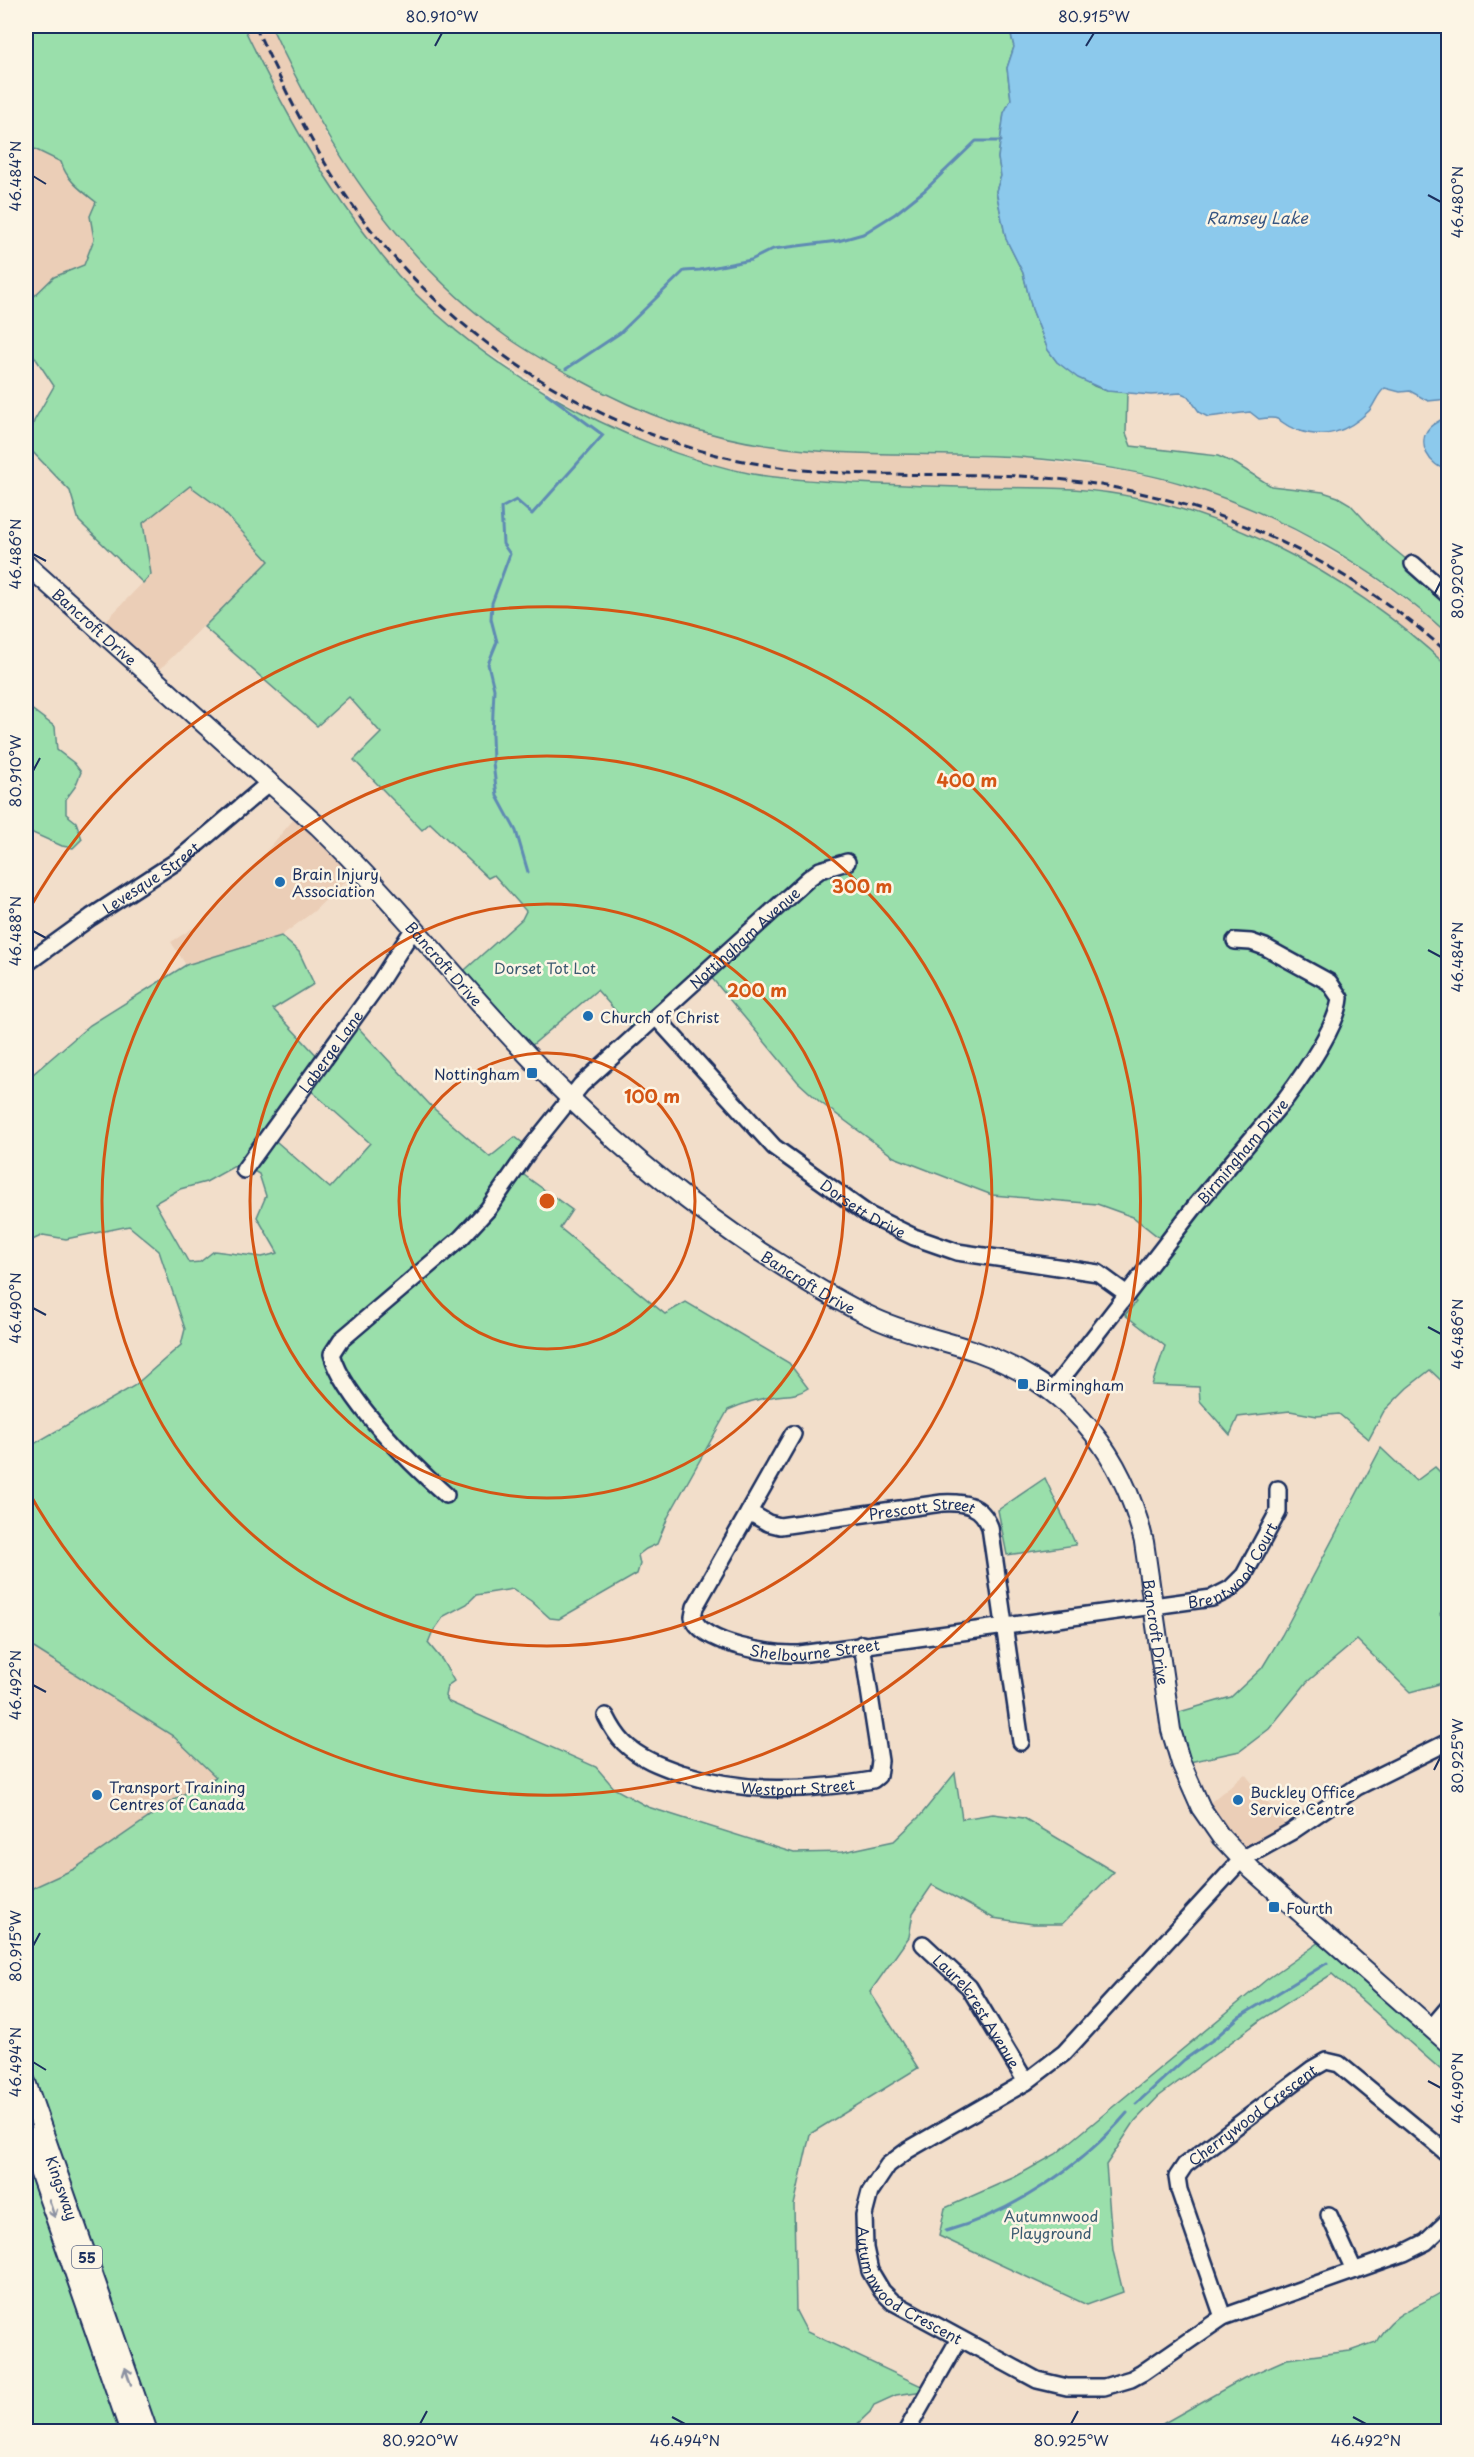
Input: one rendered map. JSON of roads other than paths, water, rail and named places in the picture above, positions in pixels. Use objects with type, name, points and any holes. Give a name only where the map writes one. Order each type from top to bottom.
[{"type":"main road","name":"Bancroft Drive","points":[[26,564],[335,843],[570,1098],[699,1208],[737,1236],[811,1284],[876,1319],[1005,1363],[1052,1391],[1093,1432],[1125,1484],[1136,1513],[1144,1542],[1171,1730],[1181,1764],[1205,1814],[1221,1837],[1242,1859],[1449,2043]]},
{"type":"main road","name":"Kingsway","points":[[26,2082],[148,2432]]},
{"type":"main road","name":"Kingsway","points":[[26,2134],[130,2432]]},
{"type":"street","points":[[1413,564],[1449,595]]},
{"type":"street","name":"Levesque Street","points":[[26,964],[177,861],[269,783]]},
{"type":"street","name":"Nottingham Avenue","points":[[446,1495],[396,1447],[365,1410],[336,1370],[332,1354],[341,1340],[461,1238],[488,1209],[532,1146],[570,1098],[809,878],[820,870],[847,862]]},
{"type":"street","name":"Laberge Lane","points":[[243,1170],[347,1028],[414,928]]},
{"type":"street","name":"Birmingham Drive","points":[[1052,1391],[1197,1204],[1286,1098],[1338,1012],[1340,998],[1329,982],[1265,947],[1251,942],[1235,941]]},
{"type":"street","name":"Dorsett Drive","points":[[656,1017],[774,1147],[869,1215],[914,1237],[957,1252],[1098,1273],[1127,1294]]},
{"type":"street","name":"Shelbourne Street","points":[[793,1434],[695,1607],[693,1617],[703,1632],[770,1653],[800,1654],[1153,1606]]},
{"type":"street","name":"Brentwood Court","points":[[1153,1606],[1212,1598],[1221,1595],[1239,1581],[1278,1512],[1278,1489]]},
{"type":"street","name":"Prescott Street","points":[[749,1512],[768,1523],[780,1526],[942,1503],[972,1505],[985,1516],[990,1527],[1021,1742]]},
{"type":"street","name":"Westport Street","points":[[606,1716],[615,1732],[636,1754],[670,1769],[730,1786],[759,1790],[873,1780],[878,1776],[880,1761],[862,1644]]},
{"type":"street","name":"Autumnwood Crescent","points":[[1449,1742],[1356,1787],[1291,1832],[1242,1859],[1077,2042],[1026,2082],[897,2158],[876,2181],[864,2215],[867,2259],[876,2282],[893,2302],[1037,2380],[1060,2386],[1104,2387],[1131,2379],[1149,2370],[1223,2317],[1417,2247],[1431,2238],[1449,2221]]},
{"type":"street","name":"Laurelcrest Avenue","points":[[923,1944],[969,1987],[1026,2082]]},
{"type":"street","points":[[1431,2028],[1449,2008]]},
{"type":"street","name":"Cherrywood Crescent","points":[[1223,2317],[1179,2190],[1177,2177],[1185,2165],[1312,2069],[1326,2061],[1339,2064],[1449,2154]]},
{"type":"street","points":[[1329,2215],[1354,2271]]},
{"type":"street","points":[[906,2432],[959,2339]]},
{"type":"water","name":"Ramsey Lake","points":[[1009,26],[1448,26],[1448,399],[1428,401],[1410,391],[1400,392],[1385,388],[1369,411],[1361,418],[1344,429],[1317,434],[1297,430],[1277,419],[1259,419],[1250,412],[1208,417],[1200,413],[1188,396],[1181,393],[1151,395],[1107,391],[1078,378],[1057,362],[1048,350],[1032,309],[1023,273],[1006,239],[996,191],[1001,176],[998,158],[1004,113],[1011,99],[1007,68],[1014,47]]},
{"type":"water","points":[[1448,413],[1448,470],[1441,468],[1430,459],[1424,447],[1424,440],[1430,427]]},
{"type":"waterway","points":[[566,369],[620,333],[684,271],[751,260],[773,249],[838,241],[863,234],[895,214],[925,190],[976,141],[1001,141]]},
{"type":"waterway","points":[[528,872],[516,831],[497,796],[493,763],[494,689],[488,664],[497,642],[491,619],[492,603],[510,554],[503,544],[501,508],[516,500],[532,514],[603,435],[546,393]]},
{"type":"waterway","points":[[1136,2104],[1184,2060],[1214,2039],[1239,2017],[1327,1963]]},
{"type":"waterway","points":[[946,2231],[996,2212],[1045,2185],[1089,2151],[1127,2113]]},
{"type":"railway","points":[[255,26],[299,117],[324,161],[351,203],[389,252],[433,297],[481,338],[533,375],[588,406],[645,432],[705,452],[766,465],[829,472],[1018,476],[1078,482],[1136,492],[1193,507],[1248,527],[1302,552],[1353,581],[1402,615],[1448,653]]},
{"type":"place","name":"Brain Injury Association","points":[[280,882]]},
{"type":"place","name":"Church of Christ","points":[[588,1016]]},
{"type":"place","name":"Nottingham","points":[[532,1073]]},
{"type":"place","name":"Birmingham","points":[[1023,1384]]},
{"type":"place","name":"Transport Training Centres of Canada","points":[[97,1795]]},
{"type":"place","name":"Buckley Office Service Centre","points":[[1238,1800]]},
{"type":"place","name":"Fourth","points":[[1274,1907]]},
{"type":"park label","name":"Dorset Tot Lot","points":[[545,967]]},
{"type":"park label","name":"Autumnwood Playground","points":[[1051,2224]]}]
